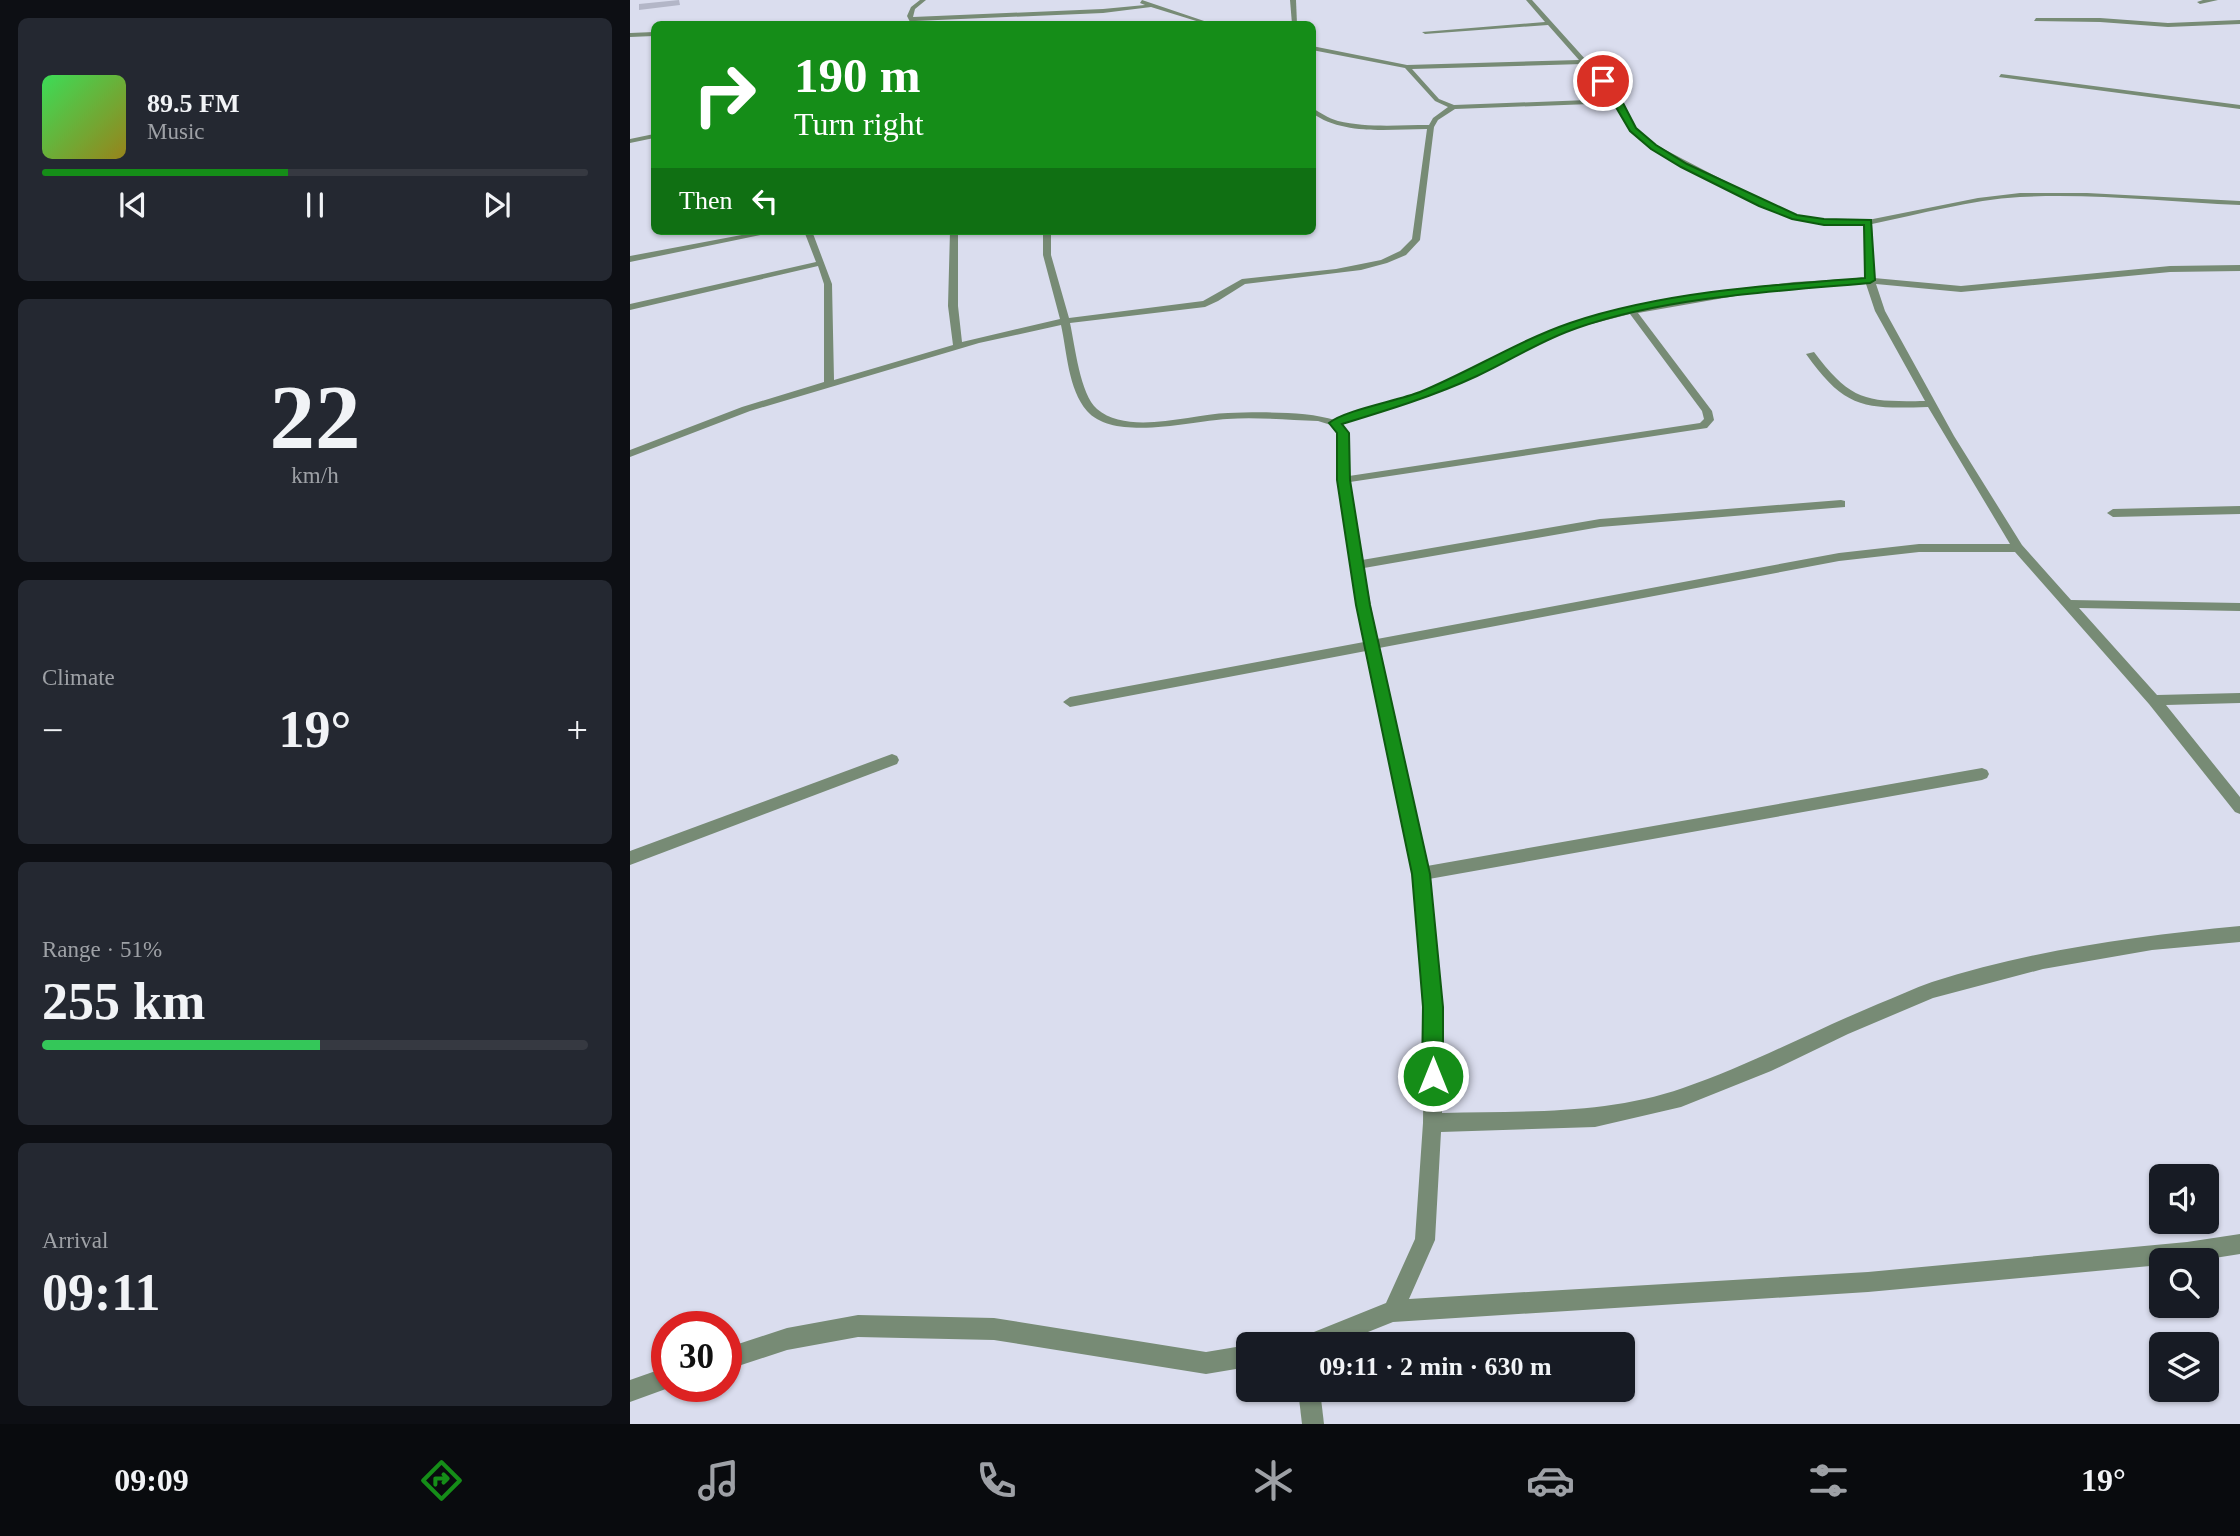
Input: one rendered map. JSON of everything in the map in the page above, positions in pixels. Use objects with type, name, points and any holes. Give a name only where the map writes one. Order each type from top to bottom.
[{"type":"street","points":[[912,21],[913,8],[923,0]]},
{"type":"street","points":[[1136,0],[1199,21]]},
{"type":"street","points":[[1293,0],[1295,21]]},
{"type":"street","points":[[1530,0],[1587,62],[1619,101],[1633,129],[1653,147],[1751,199],[1795,217],[1824,222],[1868,222],[1978,200],[2020,195],[2087,195],[2240,203]]},
{"type":"street","points":[[2200,2],[2216,0]]},
{"type":"street","points":[[929,21],[1150,6]]},
{"type":"street","points":[[1164,21],[1166,12]]},
{"type":"street","points":[[2036,20],[2100,20],[2168,25],[2240,22]]},
{"type":"street","points":[[1425,32],[1550,23]]},
{"type":"street","points":[[630,35],[651,34]]},
{"type":"street","points":[[1316,49],[1408,67],[1587,62]]},
{"type":"street","points":[[1408,67],[1437,100],[1453,107],[1619,101]]},
{"type":"street","points":[[2001,76],[2240,107]]},
{"type":"street","points":[[630,454],[746,410],[829,384],[898,367],[1001,333],[1065,321],[1205,304],[1216,301],[1239,283],[1392,259],[1409,250],[1416,240],[1431,127],[1435,119],[1453,107]]},
{"type":"street","points":[[1316,114],[1320,118],[1337,123],[1431,127]]},
{"type":"street","points":[[630,141],[651,137]]},
{"type":"street","points":[[1868,222],[1870,280],[1880,311],[1931,404],[2018,548],[2071,604],[2154,700],[2240,808]]},
{"type":"street","points":[[630,258],[754,235]]},
{"type":"street","points":[[810,235],[828,284],[829,384]]},
{"type":"street","points":[[954,235],[953,306],[958,346]]},
{"type":"street","points":[[1047,235],[1047,255],[1080,390],[1092,410],[1124,425],[1144,426],[1228,416],[1319,418],[1335,423],[1343,433],[1344,480],[1363,605],[1421,874],[1433,1007],[1432,1123],[1425,1240],[1393,1311]]},
{"type":"street","points":[[630,307],[821,263]]},
{"type":"street","points":[[1335,423],[1438,388],[1474,373],[1528,343],[1576,325],[1632,311],[1753,289],[1870,280],[1960,289],[2118,271],[2240,268]]},
{"type":"street","points":[[1344,480],[1703,426],[1709,420],[1707,411],[1632,311]]},
{"type":"street","points":[[1811,354],[1841,392],[1860,402],[1931,404]]},
{"type":"street","points":[[1359,565],[1600,523],[1841,504]]},
{"type":"street","points":[[2113,513],[2240,510]]},
{"type":"street","points":[[1070,702],[1374,647],[1839,557],[1920,548],[2018,548]]},
{"type":"street","points":[[2071,604],[2240,607]]},
{"type":"street","points":[[2154,700],[2240,698]]},
{"type":"street","points":[[630,858],[892,760]]},
{"type":"street","points":[[1421,874],[1982,774]]},
{"type":"street","points":[[1432,1123],[1595,1118],[1681,1098],[1765,1065],[1842,1028],[1932,990],[2043,961],[2152,942],[2240,934]]},
{"type":"street","points":[[1341,1332],[1393,1311],[1868,1282],[2188,1252],[2240,1244]]},
{"type":"street","points":[[742,1354],[787,1339],[858,1326],[994,1329],[1206,1363],[1236,1358]]},
{"type":"street","points":[[630,1391],[651,1384]]},
{"type":"street","points":[[1310,1402],[1312,1424]]},
{"type":"building","points":[[679,0],[680,5],[639,10],[639,4]]},
{"type":"route","points":[[1433,1076],[1433,1007],[1421,874],[1363,605],[1344,480],[1343,433],[1335,423],[1414,398],[1474,373],[1528,343],[1576,325],[1632,311],[1753,289],[1870,280],[1868,222],[1824,222],[1795,217],[1684,166],[1653,147],[1633,129],[1619,101],[1603,81]]}]
